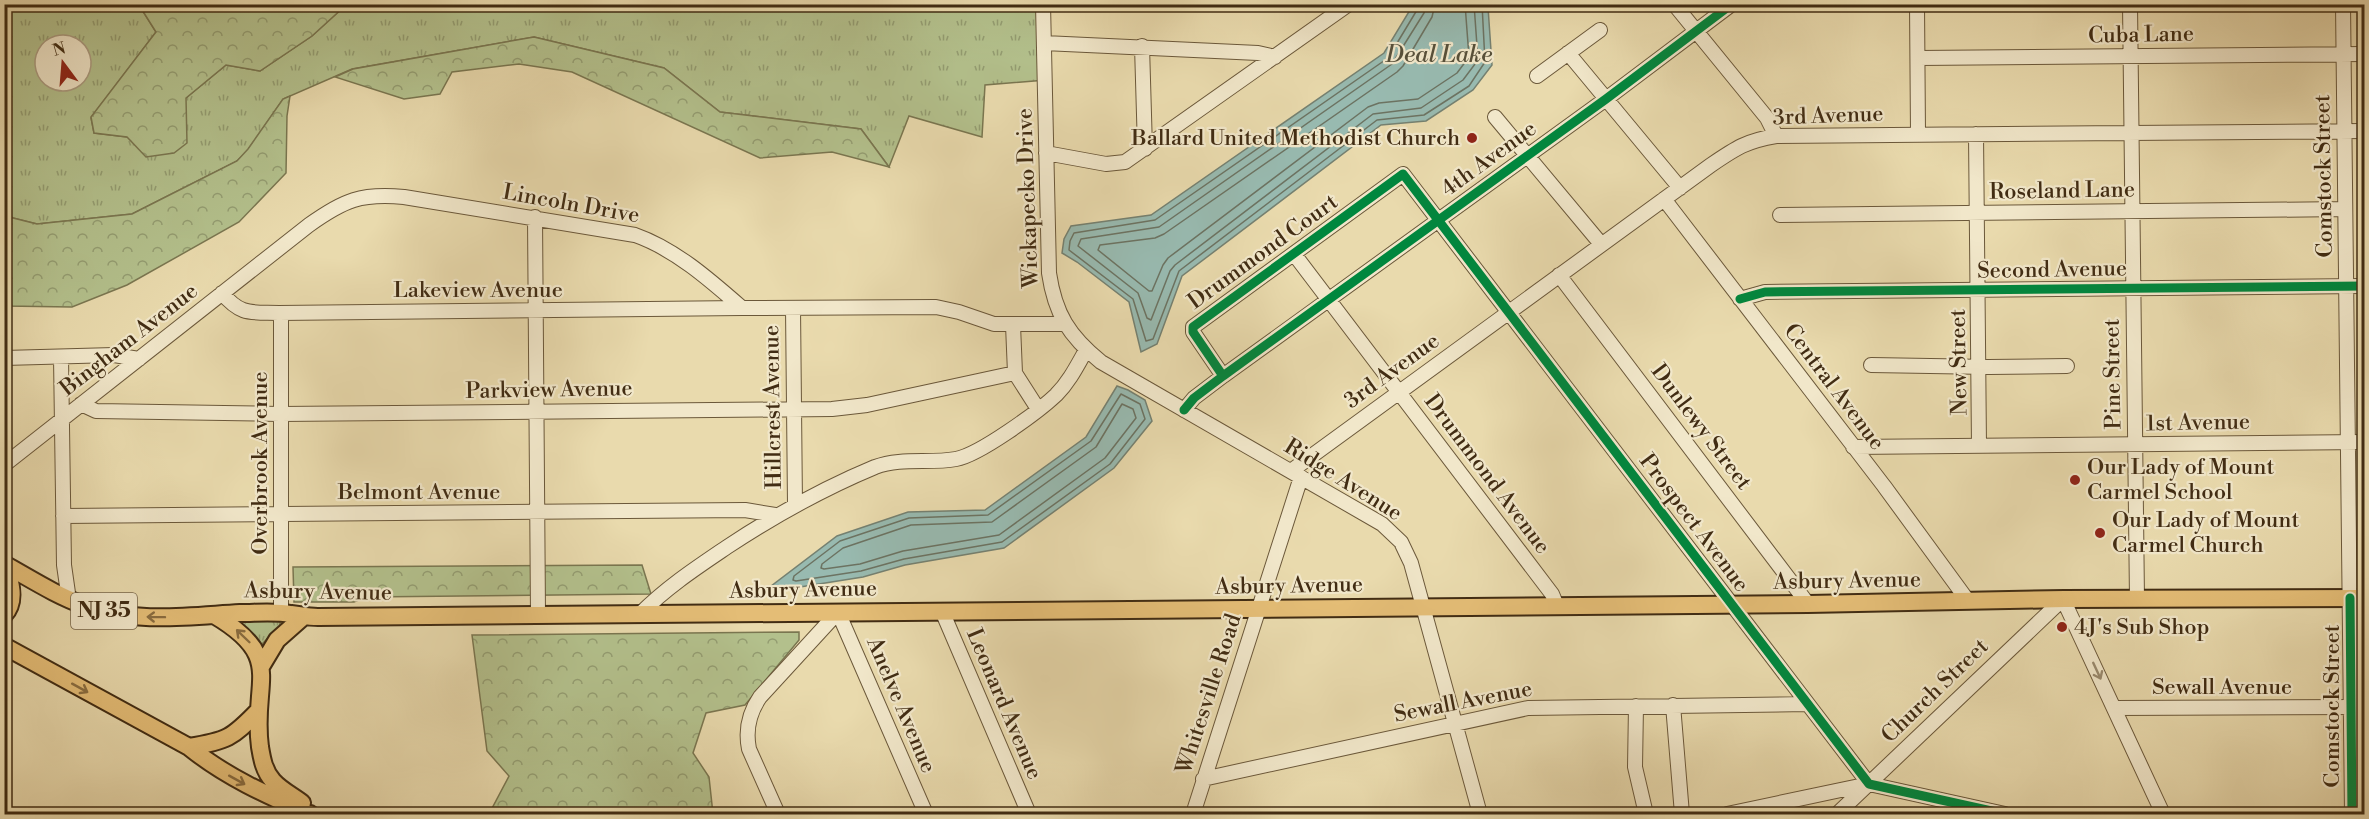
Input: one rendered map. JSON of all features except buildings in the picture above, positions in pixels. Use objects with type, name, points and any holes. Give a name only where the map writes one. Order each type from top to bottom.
[{"type":"main road","name":"NJ 35","points":[[4,564],[69,600],[104,611],[138,617],[214,615]]},
{"type":"main road","points":[[4,564],[12,589],[12,602],[4,615]]},
{"type":"main road","name":"Asbury Avenue","points":[[214,615],[290,613],[303,617],[1808,604],[2137,598],[2357,598]]},
{"type":"main road","points":[[214,615],[244,635],[252,644],[262,665]]},
{"type":"main road","points":[[303,617],[278,640],[262,665],[258,711],[262,763],[272,780],[321,814]]},
{"type":"main road","points":[[4,648],[189,747],[237,780],[310,814]]},
{"type":"main road","points":[[189,747],[227,739],[237,733],[258,711]]},
{"type":"street","name":"Wickapecko Drive","points":[[1043,4],[1049,273],[1054,300],[1064,324],[1086,350],[1101,362],[1141,385]]},
{"type":"street","points":[[1046,153],[1113,164],[1125,162],[1349,4]]},
{"type":"street","points":[[1674,4],[1767,118],[1776,136]]},
{"type":"street","name":"4th Avenue","points":[[1184,410],[1194,398],[1223,376],[1606,99],[1732,4]]},
{"type":"street","points":[[1917,4],[1918,134]]},
{"type":"street","name":"Pine Street","points":[[2130,4],[2137,598]]},
{"type":"street","name":"Comstock Street","points":[[2343,4],[2349,442],[2357,598],[2358,707],[2352,814]]},
{"type":"street","points":[[1536,76],[1600,30]]},
{"type":"street","points":[[1044,43],[1258,53],[1275,57]]},
{"type":"street","points":[[1142,46],[1145,148]]},
{"type":"street","points":[[1568,53],[1680,188]]},
{"type":"street","name":"Cuba Lane","points":[[1918,58],[2364,54]]},
{"type":"street","points":[[1495,117],[1601,244]]},
{"type":"street","name":"3rd Avenue","points":[[1296,474],[1399,392],[1601,244],[1735,149],[1752,140],[1776,136],[2364,131]]},
{"type":"street","name":"New Street","points":[[1976,134],[1979,446]]},
{"type":"street","name":"Prospect Avenue","points":[[1403,174],[1869,784]]},
{"type":"street","name":"Drummond Court","points":[[1223,376],[1193,332],[1193,327],[1403,174]]},
{"type":"street","name":"Lincoln Drive","points":[[222,293],[339,204],[380,195],[622,232],[649,240],[663,247],[718,286],[742,308]]},
{"type":"street","name":"Central Avenue","points":[[1664,199],[1904,513],[1968,601]]},
{"type":"street","name":"Roseland Lane","points":[[1780,215],[2345,209]]},
{"type":"street","points":[[535,218],[538,614]]},
{"type":"street","name":"Drummond Avenue","points":[[1294,254],[1552,594],[1557,606]]},
{"type":"street","name":"Dunlewy Street","points":[[1559,276],[1808,604]]},
{"type":"street","name":"Second Avenue","points":[[1740,299],[1765,292],[2364,286]]},
{"type":"street","name":"Lakeview Avenue","points":[[222,293],[233,307],[241,310],[281,313],[742,308]]},
{"type":"street","name":"Bingham Avenue","points":[[63,420],[222,293]]},
{"type":"street","points":[[742,308],[936,308],[958,312],[994,324],[1064,324]]},
{"type":"street","name":"Hillcrest Avenue","points":[[793,308],[795,505]]},
{"type":"street","name":"Overbrook Avenue","points":[[281,313],[281,613]]},
{"type":"street","points":[[1013,325],[1016,373],[1038,409]]},
{"type":"street","points":[[640,614],[664,590],[683,576],[775,515],[795,505],[885,464],[906,460],[956,459],[967,456],[1038,409],[1065,384],[1086,350]]},
{"type":"street","points":[[4,358],[114,355],[139,359]]},
{"type":"street","name":"Bingham Avenue","points":[[61,357],[64,565],[69,600]]},
{"type":"street","points":[[1871,365],[2067,366]]},
{"type":"street","name":"Parkview Avenue","points":[[81,404],[96,411],[280,414],[832,409],[867,405],[1016,373]]},
{"type":"street","name":"Ridge Avenue","points":[[1141,385],[1382,524],[1396,536],[1411,563],[1479,814]]},
{"type":"street","points":[[4,465],[63,420]]},
{"type":"street","name":"1st Avenue","points":[[1853,447],[2364,442]]},
{"type":"street","name":"Whitesville Road","points":[[1192,814],[1287,517],[1296,474]]},
{"type":"street","name":"Belmont Avenue","points":[[63,516],[745,510],[775,515]]},
{"type":"street","points":[[42,586],[59,578],[64,565]]},
{"type":"street","points":[[2063,599],[2163,814]]},
{"type":"street","name":"Church Street","points":[[1837,814],[2063,599]]},
{"type":"street","name":"Leonard Avenue","points":[[942,611],[1029,814]]},
{"type":"street","points":[[777,814],[749,749],[748,720],[760,696],[838,612]]},
{"type":"street","name":"Anelve Avenue","points":[[838,612],[926,814]]},
{"type":"street","name":"Sewall Avenue","points":[[1203,779],[1539,707],[1807,704]]},
{"type":"street","points":[[1673,705],[1682,814]]},
{"type":"street","points":[[1636,706],[1635,766],[1646,814]]},
{"type":"street","name":"Sewall Avenue","points":[[2115,708],[2358,707]]},
{"type":"street","points":[[1727,814],[1869,784],[2005,814]]},
{"type":"green space","points":[[4,5],[139,5],[156,32],[91,118],[94,133],[127,137],[186,98],[226,65],[260,71],[312,36],[346,5],[1044,5],[1046,80],[985,85],[982,137],[909,116],[889,167],[861,129],[720,112],[664,68],[534,37],[352,69],[283,99],[248,150],[237,161],[132,214],[37,224],[5,216]]},
{"type":"green space","points":[[139,5],[346,5],[312,36],[260,71],[226,65],[186,98],[187,143],[174,153],[146,157],[127,137],[94,133],[91,117],[156,32]]},
{"type":"green space","points":[[534,37],[664,68],[720,112],[861,129],[889,167],[832,152],[760,158],[572,72],[519,64],[452,72],[440,94],[404,99],[335,77],[353,69]]},
{"type":"green space","points":[[290,96],[287,116],[286,173],[239,222],[127,285],[72,307],[5,306],[5,216],[37,224],[132,214],[237,161],[283,99]]},
{"type":"green space","points":[[642,565],[651,594],[366,597],[354,602],[294,602],[293,567]]},
{"type":"green space","points":[[231,617],[280,620],[280,626],[261,645]]},
{"type":"green space","points":[[799,632],[799,640],[745,705],[706,713],[693,753],[709,777],[713,814],[489,814],[509,776],[487,751],[472,635]]},
{"type":"water","name":"Deal Lake","points":[[1413,5],[1492,5],[1488,7],[1492,65],[1473,90],[1426,121],[1381,125],[1182,276],[1157,344],[1141,352],[1129,302],[1062,253],[1064,239],[1071,226],[1151,215],[1384,53]]},
{"type":"water","points":[[1117,386],[1145,400],[1152,421],[1114,468],[1004,548],[905,565],[863,577],[762,593],[837,536],[908,512],[985,510],[1086,437]]},
{"type":"cycle path","points":[[1184,410],[1194,398],[1223,376],[1606,99],[1732,4]]},
{"type":"cycle path","points":[[1223,376],[1193,332],[1193,327],[1403,174],[1869,784],[2005,814]]},
{"type":"cycle path","points":[[1740,299],[1765,292],[2364,286]]},
{"type":"cycle path","points":[[2350,598],[2352,814]]},
{"type":"place","name":"Ballard United Methodist Church","points":[[1472,138]]},
{"type":"place","name":"Our Lady of Mount Carmel School","points":[[2075,480]]},
{"type":"place","name":"Our Lady of Mount Carmel Church","points":[[2100,533]]},
{"type":"place","name":"4J's Sub Shop","points":[[2062,627]]}]
